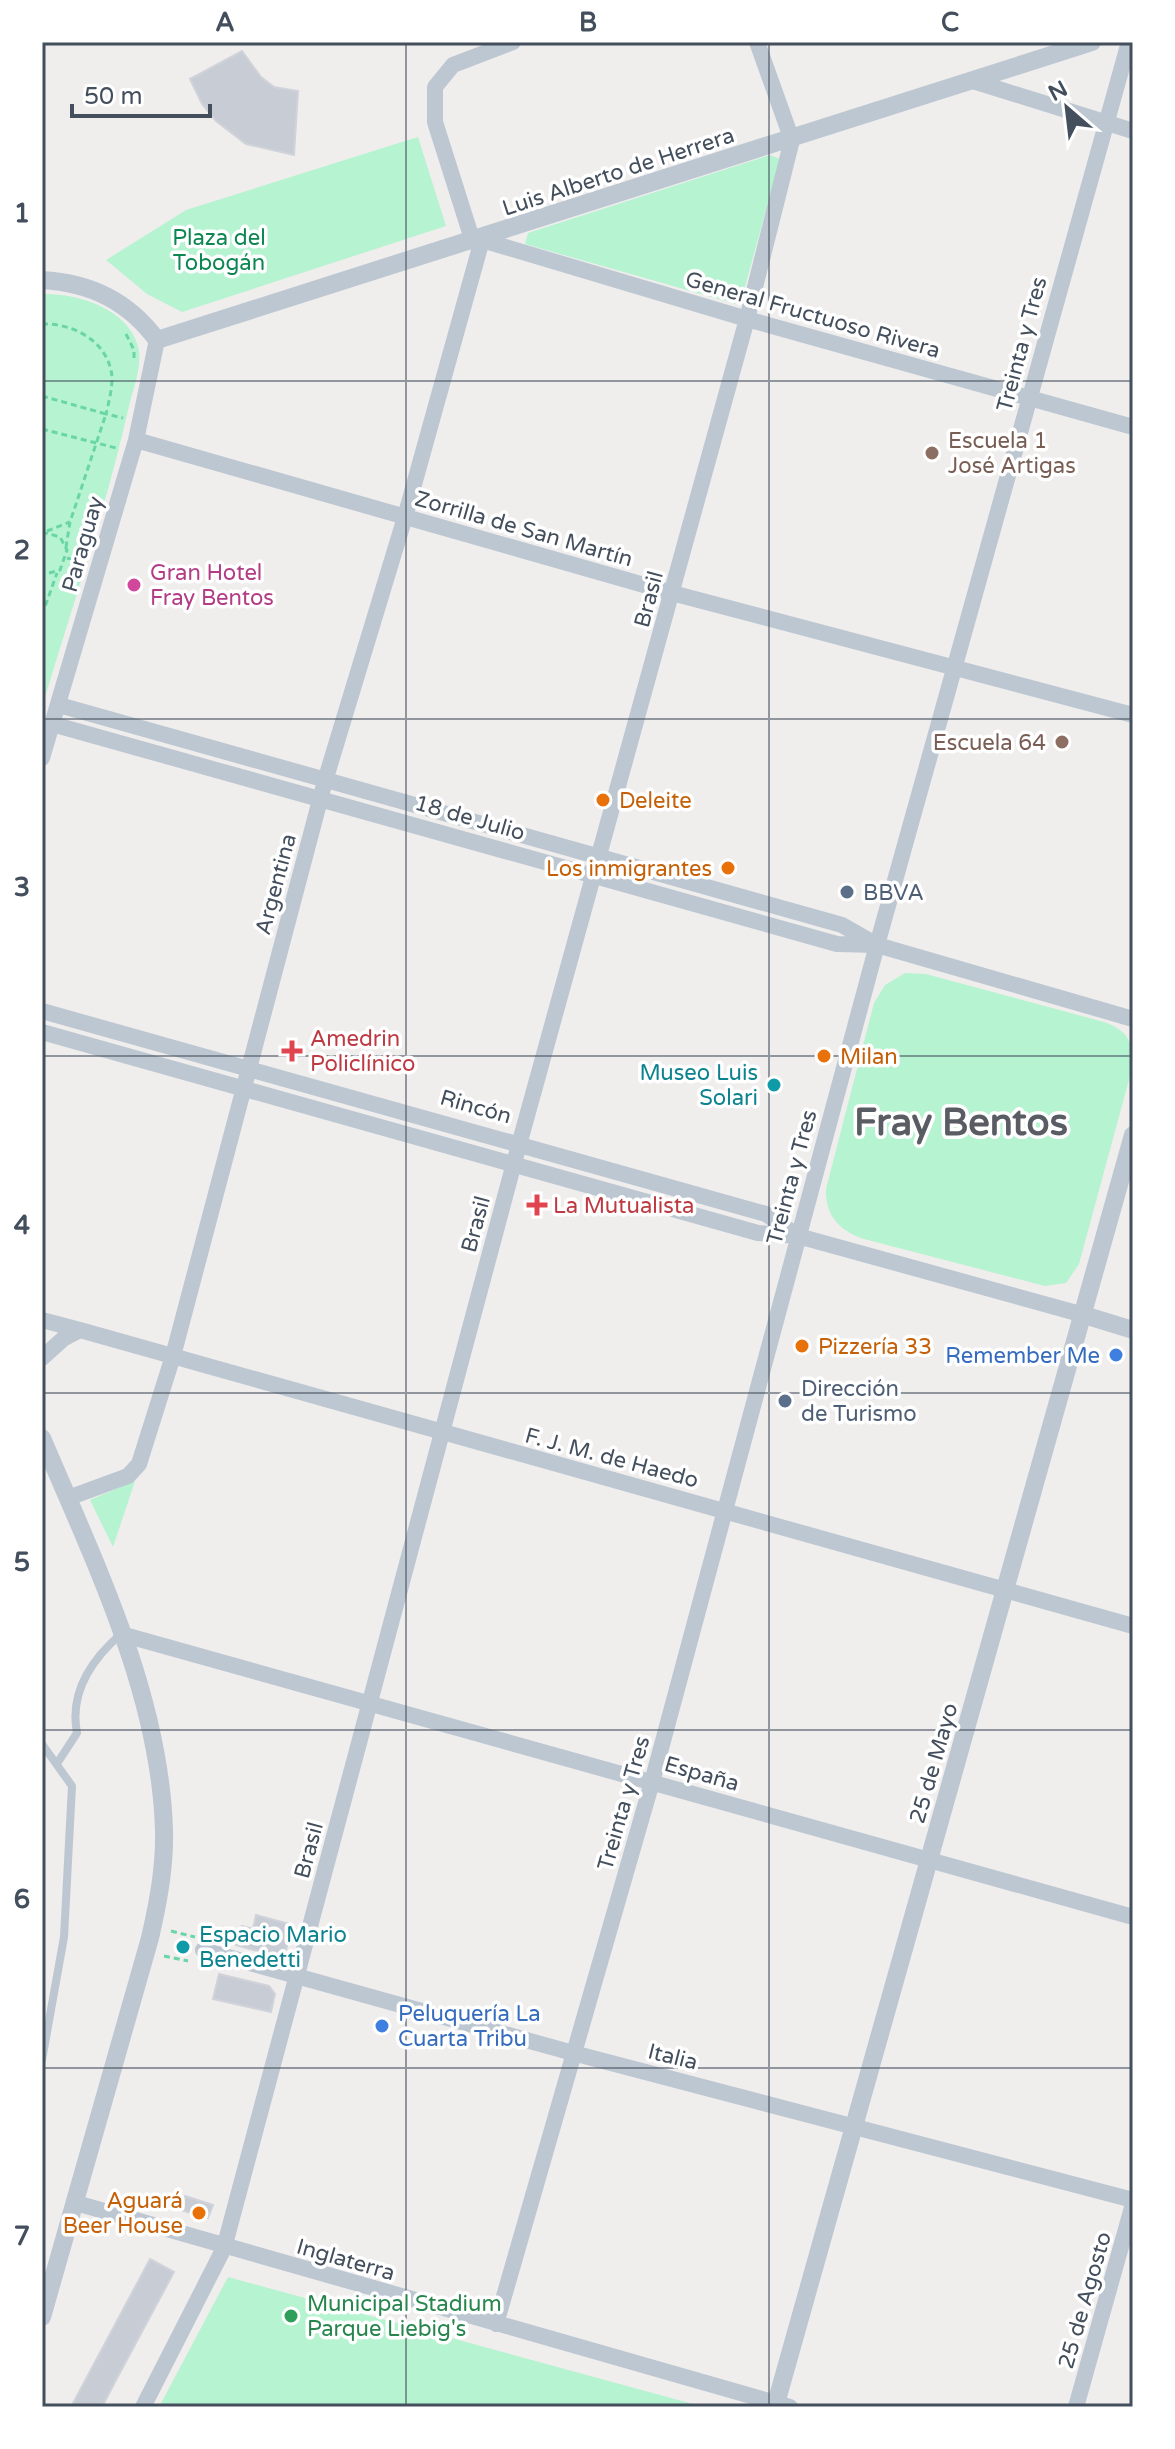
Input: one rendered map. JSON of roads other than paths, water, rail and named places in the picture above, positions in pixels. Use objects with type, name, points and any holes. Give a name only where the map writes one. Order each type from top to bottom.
[{"type":"street","points":[[478,241],[435,122],[435,87],[453,65],[513,42]]},
{"type":"street","points":[[757,42],[792,140]]},
{"type":"street","name":"Luis Alberto de Herrera","points":[[157,340],[478,241],[1092,42]]},
{"type":"street","name":"Treinta y Tres","points":[[496,2324],[652,1782],[877,945],[1129,42]]},
{"type":"street","points":[[973,81],[1133,131]]},
{"type":"street","name":"Brasil","points":[[143,2407],[224,2248],[519,1144],[747,319],[792,140]]},
{"type":"street","name":"General Fructuoso Rivera","points":[[478,241],[1133,427]]},
{"type":"street","name":"Argentina","points":[[68,1498],[128,1476],[139,1464],[173,1356],[325,781],[405,517],[478,241]]},
{"type":"street","points":[[42,280],[71,282],[117,299],[141,318],[157,340]]},
{"type":"street","name":"Paraguay","points":[[42,758],[136,440],[157,340]]},
{"type":"street","name":"Zorrilla de San Martín","points":[[136,440],[672,593],[1133,715]]},
{"type":"street","name":"18 de Julio","points":[[59,705],[842,925],[877,945],[1133,1019]]},
{"type":"street","name":"18 de Julio","points":[[52,724],[837,944],[877,945]]},
{"type":"street","name":"Rincón","points":[[42,1011],[766,1214],[798,1236]]},
{"type":"street","name":"Rincón","points":[[42,1032],[758,1233],[798,1236],[1133,1330]]},
{"type":"street","name":"25 de Mayo","points":[[780,2406],[1133,1135]]},
{"type":"street","name":"F. J. M. de Haedo","points":[[42,1320],[1133,1626]]},
{"type":"street","points":[[42,1358],[63,1339],[80,1330]]},
{"type":"street","points":[[42,1438],[121,1634],[160,1778],[163,1862],[150,1938],[42,2317]]},
{"type":"street","name":"España","points":[[121,1634],[1133,1917]]},
{"type":"street","name":"Italia","points":[[202,1957],[297,1978],[1133,2202]]},
{"type":"street","name":"25 de Agosto","points":[[1076,2407],[1133,2202]]},
{"type":"street","name":"Inglaterra","points":[[76,2203],[780,2406]]},
{"type":"lane","points":[[58,1762],[77,1733],[73,1712],[83,1680],[96,1656],[121,1634]]},
{"type":"lane","points":[[42,1744],[58,1762],[72,1786],[64,1937],[42,2060]]},
{"type":"place","name":"Escuela 1 José Artigas","points":[[932,453]]},
{"type":"place","name":"Gran Hotel Fray Bentos","points":[[134,585]]},
{"type":"place","name":"Escuela 64","points":[[1062,742]]},
{"type":"place","name":"Deleite","points":[[603,800]]},
{"type":"place","name":"Los inmigrantes","points":[[728,868]]},
{"type":"place","name":"BBVA","points":[[847,892]]},
{"type":"place","name":"Amedrin Policlínico","points":[[292,1051]]},
{"type":"place","name":"Milan","points":[[824,1056]]},
{"type":"place","name":"Museo Luis Solari","points":[[774,1085]]},
{"type":"place","name":"La Mutualista","points":[[537,1205]]},
{"type":"place","name":"Pizzería 33","points":[[802,1346]]},
{"type":"place","name":"Remember Me","points":[[1116,1355]]},
{"type":"place","name":"Dirección de Turismo","points":[[785,1401]]},
{"type":"place","name":"Espacio Mario Benedetti","points":[[183,1947]]},
{"type":"place","name":"Peluquería La Cuarta Tribu","points":[[382,2026]]},
{"type":"place","name":"Aguará Beer House","points":[[199,2213]]},
{"type":"place","name":"Municipal Stadium Parque Liebig's","points":[[291,2316]]},
{"type":"district","name":"Fray Bentos","points":[[961,1122]]},
{"type":"park label","name":"Plaza del Tobogán","points":[[219,250]]}]
